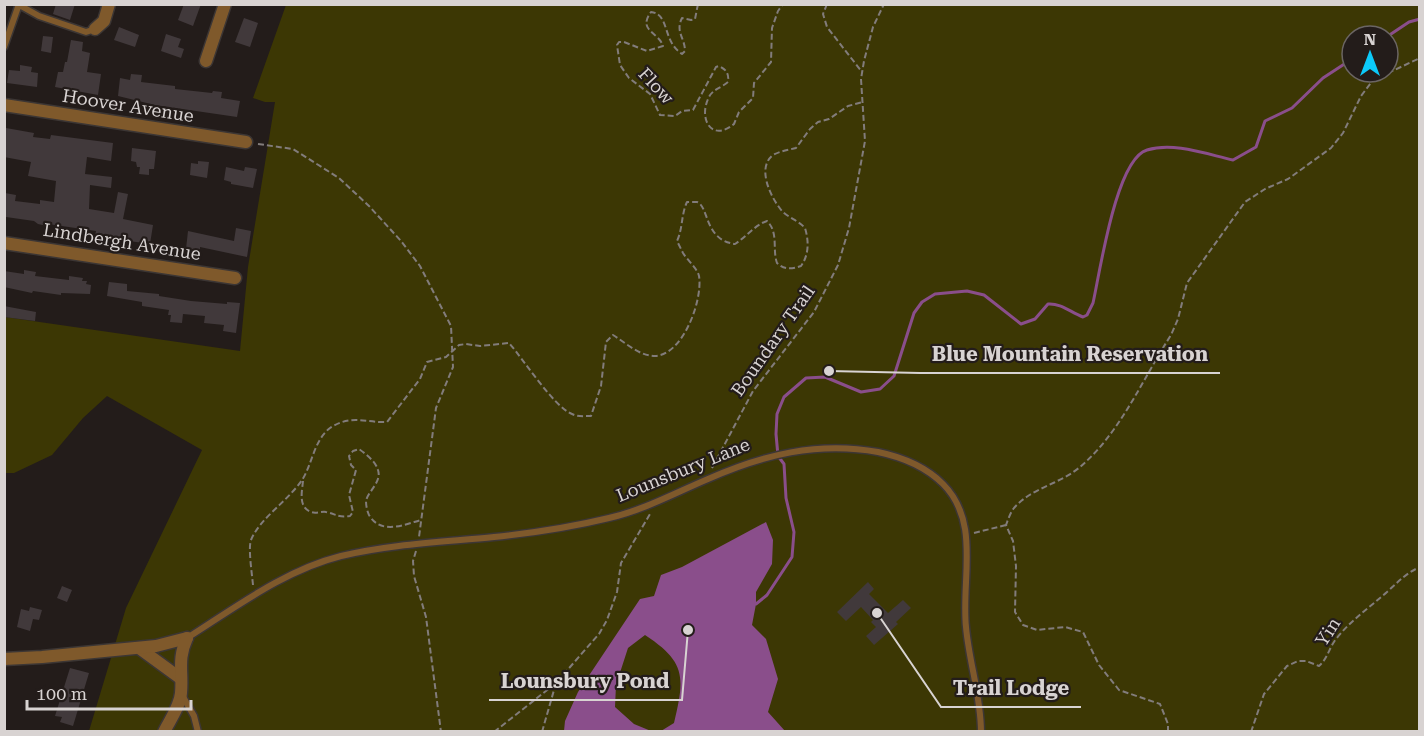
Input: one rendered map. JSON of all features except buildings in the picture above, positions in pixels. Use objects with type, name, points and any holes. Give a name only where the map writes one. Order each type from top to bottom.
[{"type":"street","points":[[95,29],[104,21],[109,4]]},
{"type":"street","points":[[206,61],[225,4]]},
{"type":"street","name":"Hoover Avenue","points":[[4,105],[246,142]]},
{"type":"street","name":"Lindbergh Avenue","points":[[4,243],[235,278]]},
{"type":"street","points":[[4,659],[139,648],[187,638]]},
{"type":"street","points":[[164,732],[181,694],[182,650],[187,638]]},
{"type":"street","points":[[139,648],[180,678]]},
{"type":"lane","points":[[4,47],[18,7],[21,6],[39,16],[86,32],[95,29]]},
{"type":"lane","name":"Lounsbury Lane","points":[[187,638],[254,595],[320,563],[342,556],[418,544],[582,524],[627,514],[753,460],[770,455],[828,448],[860,449],[881,453],[921,467],[943,484],[957,501],[964,520],[966,535],[968,563],[966,627],[981,716],[981,732]]},
{"type":"lane","points":[[181,694],[194,716],[198,732]]},
{"type":"path","name":"Flow","points":[[698,4],[695,19],[691,21],[681,18],[680,21],[679,32],[685,42],[686,51],[682,54],[672,44],[663,18],[651,12],[647,20],[647,28],[650,33],[662,41],[663,46],[647,51],[620,42],[617,45],[618,58],[629,78],[650,94],[657,112],[666,116],[693,110],[716,67],[724,69],[728,73],[728,82],[710,95],[704,109],[708,126],[718,132],[734,124],[739,112],[753,98],[754,83],[771,62],[772,28],[783,4]]},
{"type":"path","points":[[827,4],[823,14],[827,27],[862,72]]},
{"type":"path","name":"Boundary Trail","points":[[707,479],[753,391],[814,312],[838,265],[849,228],[865,141],[862,72],[873,27],[884,4]]},
{"type":"path","points":[[1168,732],[1168,724],[1160,704],[1119,690],[1099,665],[1083,632],[1065,627],[1037,630],[1023,625],[1015,612],[1016,566],[1013,541],[1006,525],[1013,509],[1033,493],[1078,469],[1115,429],[1171,335],[1178,319],[1186,283],[1245,202],[1288,179],[1331,148],[1343,133],[1361,96],[1373,80],[1419,58]]},
{"type":"path","points":[[421,520],[384,528],[372,519],[367,512],[366,501],[379,476],[378,469],[359,449],[353,451],[349,456],[351,465],[356,470],[349,495],[353,512],[350,516],[342,517],[326,512],[312,512],[304,506],[302,493],[304,478],[317,446],[329,429],[362,418],[375,422],[387,422],[420,379],[427,362],[447,357],[459,345],[466,344],[480,346],[509,343],[556,401],[570,414],[580,417],[591,416],[600,386],[606,342],[613,335],[635,351],[655,356],[673,349],[688,328],[700,293],[699,274],[677,241],[682,228],[682,212],[687,202],[696,202],[701,205],[713,232],[728,243],[735,244],[758,225],[767,221],[775,236],[777,263],[781,267],[789,268],[801,266],[806,260],[808,246],[805,228],[779,207],[766,179],[765,167],[773,156],[796,148],[818,122],[829,119],[848,106],[863,102]]},
{"type":"path","points":[[246,142],[293,149],[339,178],[369,206],[420,266],[451,326],[453,367],[436,408],[418,544],[413,561],[414,576],[426,617],[441,732]]},
{"type":"path","points":[[254,595],[250,541],[264,520],[285,501],[304,478]]},
{"type":"path","points":[[494,732],[556,683],[603,627],[617,592],[621,563],[655,503]]},
{"type":"path","points":[[966,535],[1006,525]]},
{"type":"path","name":"Yin","points":[[1251,732],[1264,694],[1287,666],[1298,661],[1306,661],[1319,666],[1327,659],[1335,640],[1351,620],[1403,576],[1419,567]]},
{"type":"path","points":[[542,732],[556,683]]},
{"type":"shaded area","points":[[286,5],[1419,5],[1419,731],[89,731],[126,608],[202,450],[107,396],[83,418],[52,455],[14,473],[5,473],[5,317],[240,351],[248,267],[275,102],[253,98]]},
{"type":"shaded area","points":[[766,522],[773,540],[772,564],[756,592],[752,625],[766,639],[778,679],[768,712],[785,731],[661,731],[674,723],[680,694],[679,672],[668,654],[645,635],[628,648],[616,685],[615,707],[634,724],[651,731],[564,731],[565,721],[578,692],[640,599],[654,596],[661,575],[682,567]]},
{"type":"waterway","points":[[1400,28],[1420,19]]},
{"type":"waterway","points":[[756,604],[767,595],[792,557],[794,532],[786,498],[784,464],[778,456],[776,434],[777,414],[784,397],[806,378],[825,377],[861,392],[880,389],[894,376],[914,313],[922,302],[935,294],[967,291],[984,295],[1021,324],[1035,319],[1048,304],[1061,306],[1083,317],[1087,315],[1093,303],[1118,194],[1126,173],[1136,158],[1147,150],[1168,147],[1233,160],[1256,147],[1265,121],[1292,108],[1323,78],[1340,67]]},
{"type":"place","name":"Blue Mountain Reservation","points":[[829,371]]},
{"type":"place","name":"Trail Lodge","points":[[877,613]]},
{"type":"place","name":"Lounsbury Pond","points":[[688,630]]}]
